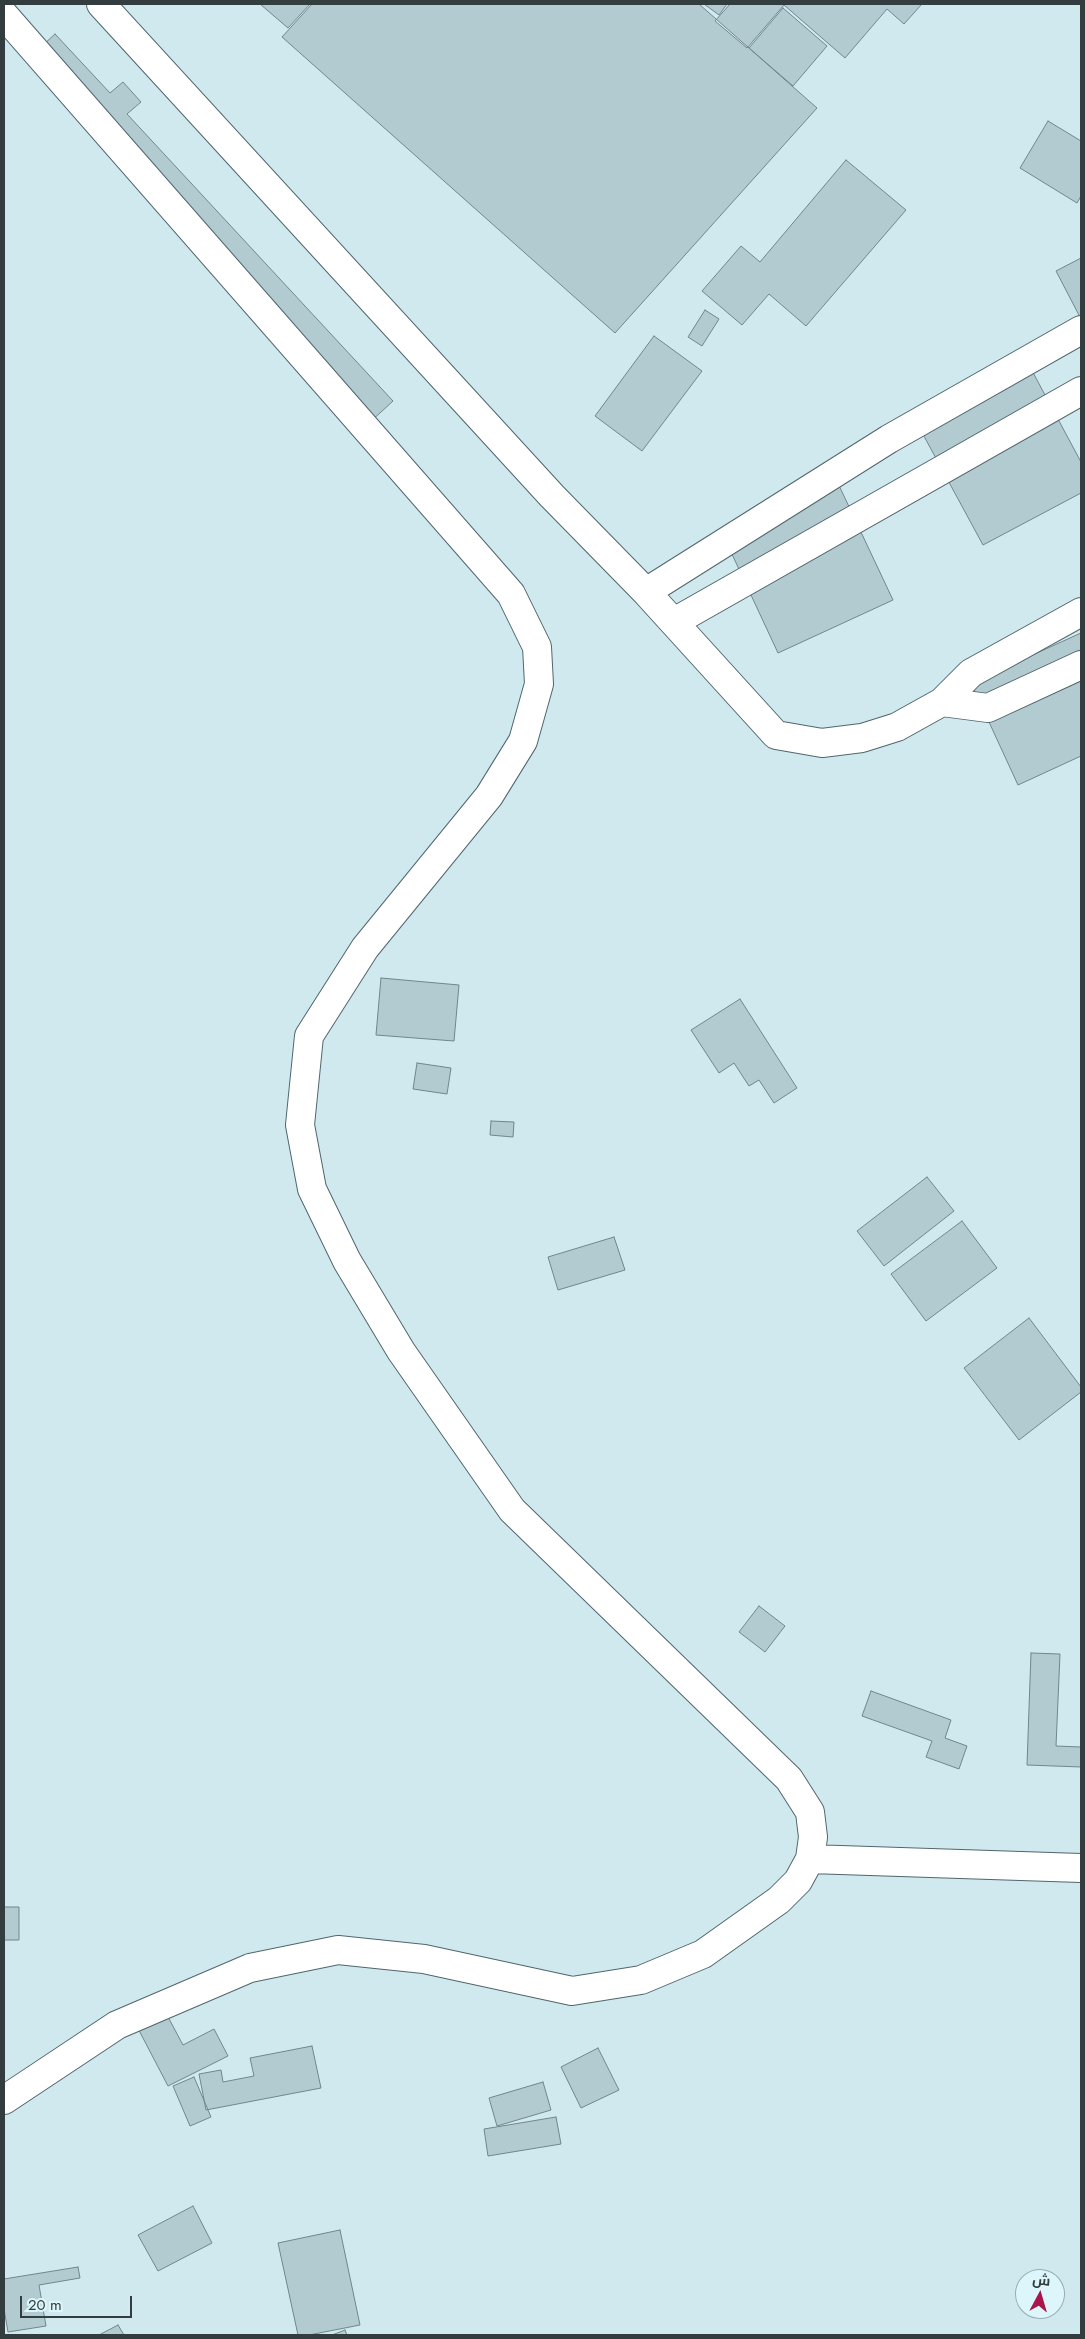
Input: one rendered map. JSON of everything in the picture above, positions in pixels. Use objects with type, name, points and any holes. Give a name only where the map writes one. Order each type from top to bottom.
[{"type":"street","points":[[101,4],[552,496],[646,592],[776,735],[822,743],[862,738],[897,727],[942,702],[971,673],[1081,612]]},
{"type":"street","points":[[4,15],[511,594],[537,646],[539,684],[523,741],[489,796],[365,948],[309,1036],[300,1125],[312,1189],[347,1261],[401,1351],[512,1510],[789,1779],[810,1812],[813,1837],[810,1859],[798,1881],[779,1900],[703,1954],[641,1980],[572,1991],[424,1959],[338,1950],[250,1968],[116,2025],[4,2100]]},
{"type":"street","points":[[646,592],[889,439],[1081,330]]},
{"type":"street","points":[[674,622],[1081,391]]},
{"type":"street","points":[[942,702],[988,708],[1081,665]]},
{"type":"street","points":[[810,1859],[1081,1868]]},
{"type":"building","points":[[260,4],[310,4],[288,28]]},
{"type":"building","points":[[312,4],[699,4],[817,108],[615,333],[282,37]]},
{"type":"building","points":[[704,4],[727,4],[719,15]]},
{"type":"building","points":[[730,4],[922,4],[904,24],[887,9],[845,58],[784,5],[747,48],[715,21]]},
{"type":"building","points":[[783,8],[827,46],[793,86],[749,48]]},
{"type":"building","points":[[55,34],[110,93],[123,82],[141,102],[127,114],[393,401],[369,423],[29,58]]},
{"type":"building","points":[[1048,121],[1081,141],[1081,196],[1077,203],[1020,168]]},
{"type":"building","points":[[846,160],[906,210],[806,326],[769,294],[742,325],[702,291],[741,246],[760,262]]},
{"type":"building","points":[[1081,258],[1081,319],[1056,271]]},
{"type":"building","points":[[705,310],[719,319],[702,346],[688,337]]},
{"type":"building","points":[[654,336],[702,371],[642,451],[595,416]]},
{"type":"building","points":[[1030,367],[1081,462],[1081,493],[983,545],[919,427]]},
{"type":"building","points":[[835,477],[893,600],[778,653],[724,537]]},
{"type":"building","points":[[1081,633],[1081,756],[1018,785],[971,683]]},
{"type":"building","points":[[381,978],[459,985],[454,1041],[376,1035]]},
{"type":"building","points":[[740,999],[797,1088],[774,1103],[759,1080],[749,1086],[734,1063],[719,1073],[691,1030]]},
{"type":"building","points":[[417,1063],[451,1068],[447,1094],[413,1089]]},
{"type":"building","points":[[491,1121],[514,1122],[513,1137],[490,1135]]},
{"type":"building","points":[[927,1177],[954,1211],[884,1266],[857,1231]]},
{"type":"building","points":[[962,1221],[997,1268],[926,1321],[891,1274]]},
{"type":"building","points":[[614,1237],[625,1270],[558,1290],[548,1257]]},
{"type":"building","points":[[1029,1318],[1081,1387],[1081,1392],[1019,1440],[964,1368]]},
{"type":"building","points":[[759,1606],[785,1626],[765,1652],[739,1632]]},
{"type":"building","points":[[1031,1653],[1060,1654],[1056,1746],[1081,1747],[1081,1767],[1027,1765]]},
{"type":"building","points":[[871,1691],[951,1720],[945,1738],[967,1746],[959,1769],[926,1757],[932,1741],[862,1716]]},
{"type":"building","points":[[4,1907],[19,1907],[19,1940],[4,1940]]},
{"type":"building","points":[[160,2002],[183,2045],[214,2029],[228,2056],[168,2086],[132,2017]]},
{"type":"building","points":[[312,2046],[321,2088],[206,2110],[199,2074],[221,2070],[223,2082],[254,2076],[250,2058]]},
{"type":"building","points":[[598,2048],[619,2090],[581,2108],[561,2067]]},
{"type":"building","points":[[194,2077],[211,2117],[190,2126],[173,2086]]},
{"type":"building","points":[[543,2082],[551,2110],[497,2126],[489,2098]]},
{"type":"building","points":[[556,2117],[561,2144],[488,2156],[484,2129]]},
{"type":"building","points":[[193,2206],[212,2243],[158,2271],[138,2235]]},
{"type":"building","points":[[340,2230],[360,2325],[309,2335],[298,2335],[278,2243]]},
{"type":"building","points":[[78,2267],[80,2278],[39,2285],[46,2326],[8,2332],[4,2309],[4,2279]]},
{"type":"building","points":[[118,2325],[124,2335],[99,2335]]},
{"type":"building","points":[[345,2330],[347,2335],[332,2335]]}]
